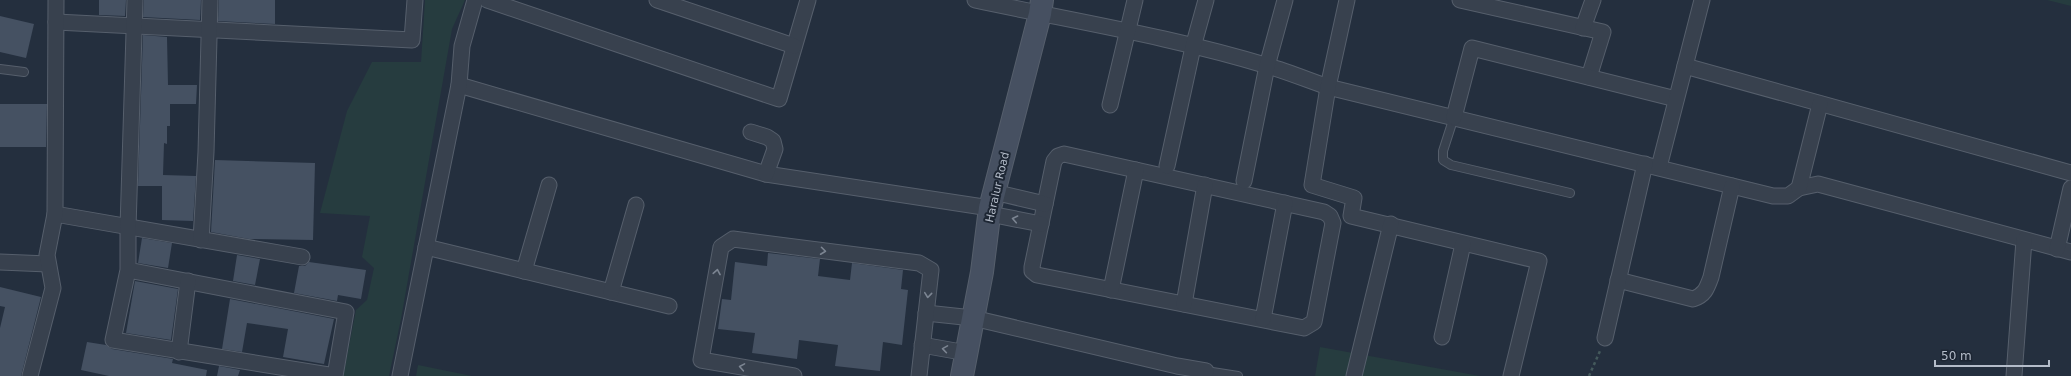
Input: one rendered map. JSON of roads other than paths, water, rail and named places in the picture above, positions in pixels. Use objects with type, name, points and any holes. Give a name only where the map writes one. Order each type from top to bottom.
[{"type":"street","points":[[30,376],[53,288],[47,255],[55,214],[56,0]]},
{"type":"street","points":[[128,270],[346,312],[335,376],[179,352],[113,340],[128,270],[135,0]]},
{"type":"street","points":[[201,240],[206,152],[208,29],[210,0]]},
{"type":"street","points":[[56,22],[412,40],[415,0]]},
{"type":"street","points":[[400,376],[459,85],[462,46],[475,0]]},
{"type":"street","points":[[487,0],[779,98],[808,0]]},
{"type":"street","points":[[657,0],[794,46]]},
{"type":"street","points":[[975,0],[1041,7],[1128,31],[1268,66],[1328,87],[1773,196],[1788,196],[1799,188],[1818,184],[2064,251],[2071,188]]},
{"type":"street","points":[[1110,105],[1135,0]]},
{"type":"street","points":[[1167,166],[1193,47],[1206,0]]},
{"type":"street","points":[[1244,181],[1268,66],[1285,0]]},
{"type":"street","points":[[1347,0],[1328,87],[1312,185],[1354,198],[1351,216],[1391,224],[1464,244],[1539,261],[1510,376]]},
{"type":"street","points":[[1460,0],[1603,32],[1589,77]]},
{"type":"street","points":[[1583,28],[1592,0]]},
{"type":"street","points":[[1605,338],[1618,280],[1652,166],[1676,98],[1702,0]]},
{"type":"street","name":"Haralur Road","points":[[962,376],[982,272],[992,204],[1041,7]]},
{"type":"street","points":[[1454,118],[1472,48],[1676,98]]},
{"type":"street","points":[[1685,66],[2071,173]]},
{"type":"street","points":[[459,85],[766,174],[992,204],[1045,204]]},
{"type":"street","points":[[1799,188],[1820,104]]},
{"type":"street","points":[[751,132],[768,137],[773,141],[775,149],[766,174]]},
{"type":"street","points":[[1064,154],[1136,170],[1324,212],[1330,216],[1333,223],[1314,322],[1304,328],[1037,275],[1032,271],[1054,161],[1058,156],[1064,154]]},
{"type":"street","points":[[1111,290],[1136,170]]},
{"type":"street","points":[[524,271],[549,185]]},
{"type":"street","points":[[1184,304],[1205,185]]},
{"type":"street","points":[[1618,280],[1693,299],[1700,296],[1706,291],[1711,277],[1732,186]]},
{"type":"street","points":[[1262,319],[1285,203]]},
{"type":"street","points":[[992,204],[1041,224]]},
{"type":"street","points":[[611,292],[636,205]]},
{"type":"street","points":[[55,214],[128,228],[302,257]]},
{"type":"street","points":[[1354,376],[1391,224]]},
{"type":"street","points":[[794,376],[701,360],[721,247],[733,240],[919,263],[930,270],[919,376]]},
{"type":"street","points":[[2014,376],[2024,240]]},
{"type":"street","points":[[1442,337],[1464,244]]},
{"type":"street","points":[[426,247],[669,306]]},
{"type":"street","points":[[0,262],[48,264]]},
{"type":"street","points":[[179,352],[188,281]]},
{"type":"street","points":[[926,313],[973,318],[1176,366],[1206,371]]},
{"type":"street","points":[[922,345],[967,353]]},
{"type":"lane","points":[[0,69],[24,72]]},
{"type":"lane","points":[[1454,118],[1443,151],[1443,160],[1451,166],[1570,193]]},
{"type":"lane","points":[[1206,371],[1238,376]]}]
